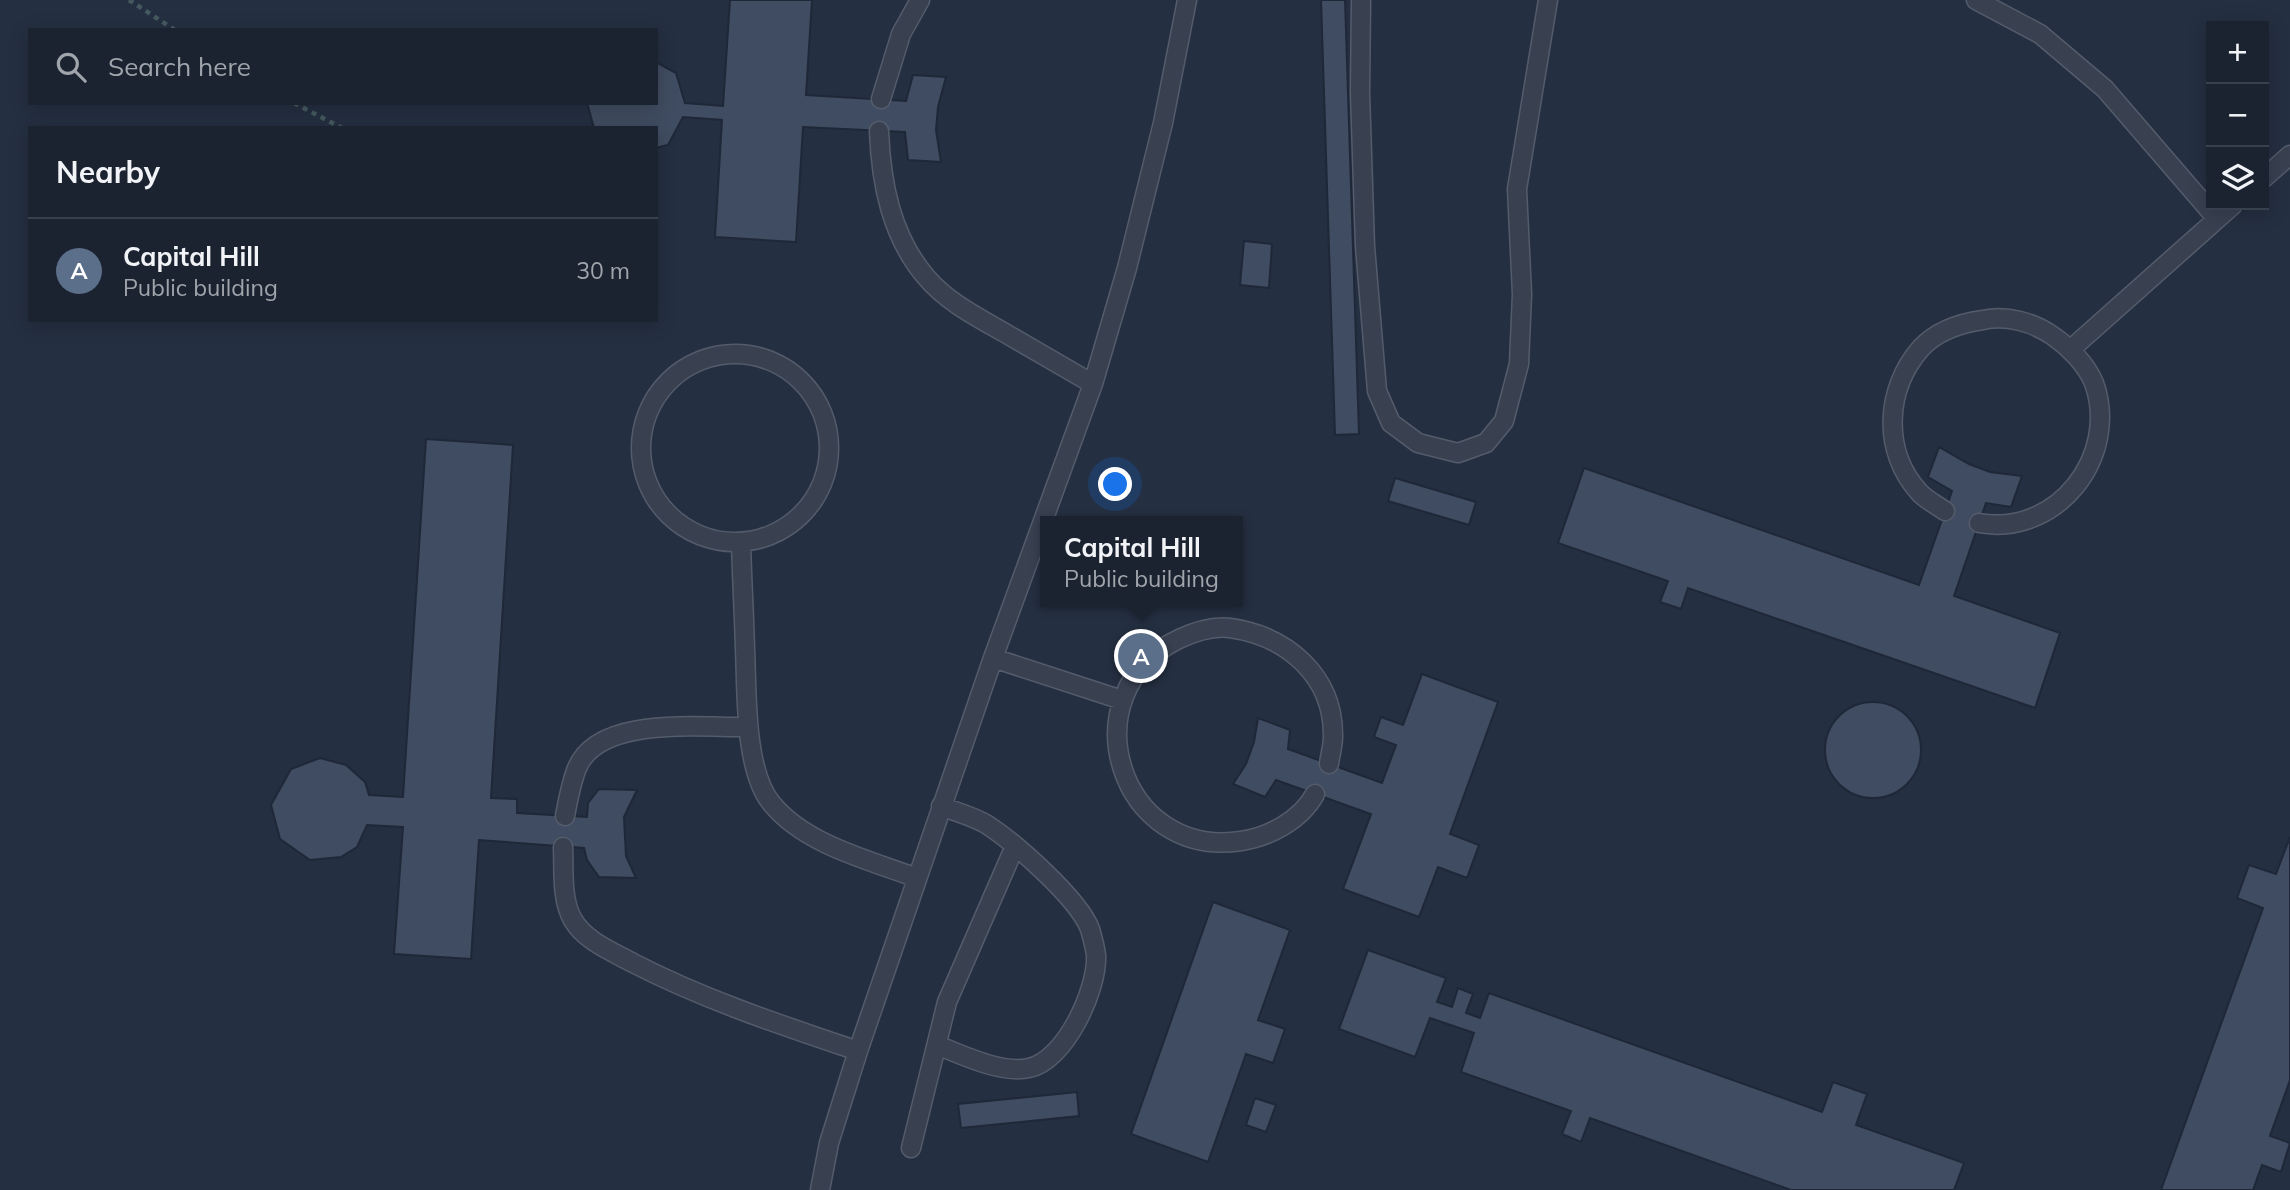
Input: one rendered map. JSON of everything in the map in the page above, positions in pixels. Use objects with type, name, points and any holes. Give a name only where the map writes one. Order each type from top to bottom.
[{"type":"lane","points":[[881,99],[901,34],[920,0]]},
{"type":"lane","points":[[1045,516],[1093,384],[1127,268],[1160,136],[1187,0]]},
{"type":"lane","points":[[1361,0],[1360,93],[1365,246],[1377,391],[1391,423],[1409,437],[1418,443],[1458,453],[1486,443],[1504,421],[1519,364],[1522,294],[1517,189],[1548,0]]},
{"type":"lane","points":[[1976,0],[2040,34],[2105,89],[2217,219]]},
{"type":"lane","points":[[879,131],[887,204],[905,246],[927,278],[959,307],[1093,384]]},
{"type":"lane","points":[[2269,174],[2290,155]]},
{"type":"lane","points":[[2071,349],[2227,210]]},
{"type":"lane","points":[[1945,511],[1920,493],[1898,459],[1891,419],[1900,379],[1923,346],[1957,324],[1997,317],[2038,326],[2071,349],[2093,383],[2100,423],[2091,463],[2068,496],[2034,518],[1993,525],[1979,523]]},
{"type":"lane","points":[[730,354],[755,356],[778,364],[798,378],[815,397],[825,419],[830,443],[828,467],[820,491],[806,511],[788,527],[765,538],[741,543],[716,541],[692,532],[672,519],[656,500],[645,478],[641,454],[643,429],[651,406],[665,386],[694,364],[730,354]]},
{"type":"lane","points":[[820,1190],[829,1143],[858,1051],[941,806],[1040,529]]},
{"type":"lane","points":[[741,543],[748,727],[757,774],[771,803],[799,827],[831,845],[917,878]]},
{"type":"lane","points":[[1315,794],[1286,825],[1256,839],[1222,844],[1189,838],[1159,822],[1135,797],[1121,767],[1116,734],[1122,700],[1138,670],[1162,647],[1193,632],[1227,628],[1260,634],[1290,650],[1314,674],[1329,705],[1333,738],[1329,764]]},
{"type":"lane","points":[[993,658],[1122,700]]},
{"type":"lane","points":[[565,816],[577,766],[591,749],[610,736],[644,729],[748,727]]},
{"type":"lane","points":[[937,1045],[977,1061],[1008,1068],[1030,1068],[1055,1053],[1074,1028],[1091,987],[1096,956],[1089,928],[1072,900],[1015,846],[984,823],[941,806]]},
{"type":"lane","points":[[911,1148],[947,1002],[1015,846]]},
{"type":"lane","points":[[563,847],[567,907],[571,917],[579,929],[606,949],[679,987],[858,1051]]},
{"type":"path","points":[[129,0],[172,28]]},
{"type":"path","points":[[299,105],[338,126]]},
{"type":"building","points":[[730,0],[812,0],[806,95],[906,101],[913,75],[946,77],[938,107],[936,130],[941,162],[908,160],[905,132],[803,127],[796,242],[715,237],[722,120],[683,117],[668,145],[658,148],[658,126],[593,126],[588,105],[658,105],[658,63],[676,73],[685,103],[723,106]]},
{"type":"building","points":[[1321,0],[1345,0],[1359,434],[1335,435]]},
{"type":"building","points":[[1244,241],[1272,244],[1269,288],[1240,285]]},
{"type":"building","points":[[426,439],[513,445],[491,798],[517,799],[517,813],[587,817],[588,803],[599,789],[637,790],[624,817],[626,856],[636,878],[599,877],[587,860],[584,848],[479,840],[471,959],[394,954],[403,827],[367,825],[357,847],[341,857],[310,860],[280,839],[271,805],[291,769],[320,758],[346,765],[365,782],[369,795],[403,797]]},
{"type":"building","points":[[1939,447],[1990,472],[2022,476],[2011,507],[1986,503],[1954,596],[2060,633],[2035,708],[1688,588],[1681,609],[1660,602],[1668,581],[1558,543],[1584,468],[1919,585],[1952,491],[1928,477]]},
{"type":"building","points":[[1395,478],[1476,502],[1469,525],[1388,501]]},
{"type":"building","points":[[1422,674],[1498,702],[1450,834],[1479,845],[1467,878],[1438,867],[1419,917],[1343,889],[1371,814],[1276,780],[1265,797],[1233,784],[1246,764],[1254,742],[1258,718],[1290,730],[1288,749],[1382,783],[1396,745],[1374,737],[1381,717],[1403,725]]},
{"type":"building","points":[[1873,702],[1891,705],[1907,716],[1918,732],[1921,750],[1918,768],[1907,784],[1891,795],[1873,798],[1855,795],[1839,784],[1828,768],[1825,750],[1828,732],[1839,716],[1855,705]]},
{"type":"building","points":[[2290,837],[2290,1080],[2270,1136],[2290,1143],[2281,1172],[2262,1165],[2253,1190],[2161,1190],[2263,908],[2237,898],[2249,865],[2276,874]]},
{"type":"building","points":[[1213,902],[1290,930],[1258,1020],[1285,1029],[1273,1063],[1246,1054],[1208,1162],[1131,1134]]},
{"type":"building","points":[[1368,950],[1446,978],[1437,1002],[1452,1007],[1458,988],[1473,994],[1466,1013],[1480,1018],[1489,993],[1822,1112],[1833,1082],[1867,1094],[1856,1125],[1964,1163],[1954,1190],[1791,1190],[1590,1118],[1581,1142],[1562,1134],[1571,1111],[1461,1072],[1474,1033],[1430,1018],[1415,1057],[1339,1029]]},
{"type":"building","points":[[1077,1092],[1079,1116],[961,1128],[958,1104]]},
{"type":"building","points":[[1255,1098],[1276,1105],[1266,1132],[1246,1125]]},
{"type":"place","name":"Capital Hill","points":[[1141,656]]}]
